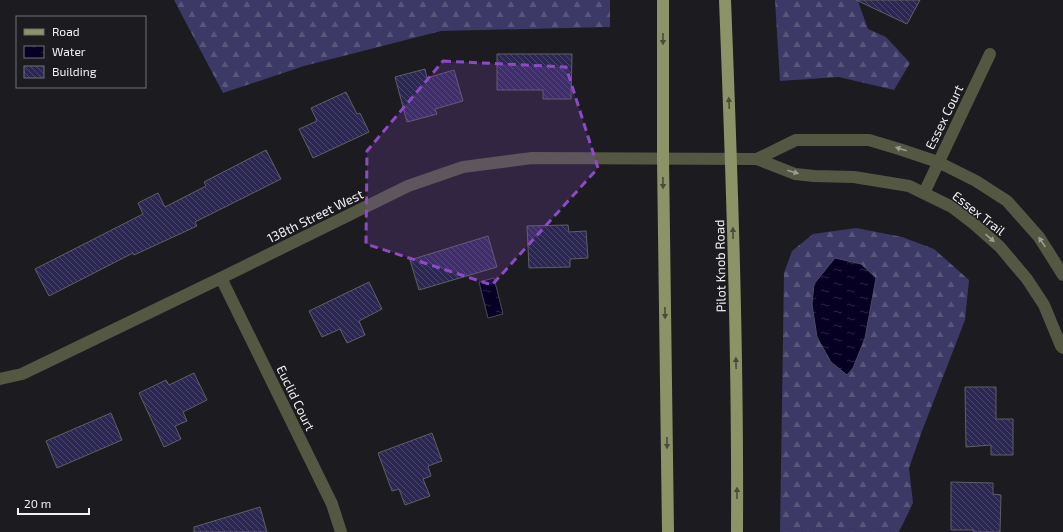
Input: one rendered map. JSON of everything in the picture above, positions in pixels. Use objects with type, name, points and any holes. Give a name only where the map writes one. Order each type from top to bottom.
[{"type":"main road","points":[[662,0],[662,159],[668,532]]},
{"type":"main road","name":"Pilot Knob Road","points":[[725,0],[732,159],[737,422],[737,532]]},
{"type":"street","name":"Essex Court","points":[[924,193],[990,54]]},
{"type":"street","name":"Essex Trail","points":[[757,159],[796,140],[870,140],[899,148],[938,162],[976,181],[1007,201],[1039,237],[1063,274]]},
{"type":"street","name":"138th Street West","points":[[0,379],[22,374],[408,186],[463,167],[532,158],[662,159]]},
{"type":"street","name":"Essex Trail","points":[[662,159],[757,159],[794,174],[868,179],[909,186],[924,193],[952,207],[1000,247],[1028,279],[1044,305],[1063,348]]},
{"type":"street","name":"Euclid Court","points":[[221,278],[332,504],[341,532]]},
{"type":"highlighted area","points":[[443,61],[566,67],[598,168],[492,285],[366,244],[367,151]]},
{"type":"green space","points":[[174,0],[610,0],[610,27],[441,31],[304,66],[223,93]]},
{"type":"green space","points":[[775,0],[858,0],[868,29],[886,37],[910,63],[894,90],[839,77],[780,81]]},
{"type":"green space","points":[[856,228],[902,237],[934,249],[969,280],[965,320],[909,468],[913,503],[899,532],[780,532],[784,273],[792,251],[813,234]]},
{"type":"water","points":[[835,258],[861,264],[876,278],[865,338],[853,368],[847,375],[831,362],[817,337],[812,304],[814,284]]},
{"type":"water","points":[[494,278],[503,314],[488,318],[479,282]]},
{"type":"building","points":[[856,0],[920,0],[907,24]]},
{"type":"building","points":[[497,54],[572,54],[571,99],[543,99],[543,90],[497,90]]},
{"type":"building","points":[[425,69],[427,78],[454,70],[463,101],[435,109],[437,114],[407,122],[395,77]]},
{"type":"building","points":[[346,92],[357,114],[360,113],[369,132],[313,158],[299,129],[317,121],[311,108]]},
{"type":"building","points":[[266,150],[281,179],[195,222],[197,226],[134,255],[133,253],[49,296],[35,269],[143,214],[138,203],[158,193],[165,207],[206,186],[204,182]]},
{"type":"building","points":[[568,225],[569,232],[586,231],[588,258],[570,259],[570,267],[529,268],[527,226]]},
{"type":"building","points":[[488,236],[497,267],[419,290],[410,260]]},
{"type":"building","points":[[369,282],[382,309],[359,321],[365,335],[347,343],[340,329],[322,337],[309,311]]},
{"type":"building","points":[[194,373],[207,400],[183,412],[187,421],[175,426],[181,439],[164,447],[139,393],[166,380],[169,385]]},
{"type":"building","points":[[965,387],[996,387],[996,419],[1013,419],[1013,455],[991,455],[991,445],[966,447]]},
{"type":"building","points":[[111,413],[122,440],[57,468],[46,441]]},
{"type":"building","points":[[432,433],[442,461],[428,466],[431,476],[423,479],[430,496],[405,505],[399,489],[392,491],[378,453]]},
{"type":"building","points":[[951,482],[993,483],[993,494],[1001,495],[1000,532],[951,530]]},
{"type":"building","points":[[260,507],[267,532],[194,532],[194,527]]}]
